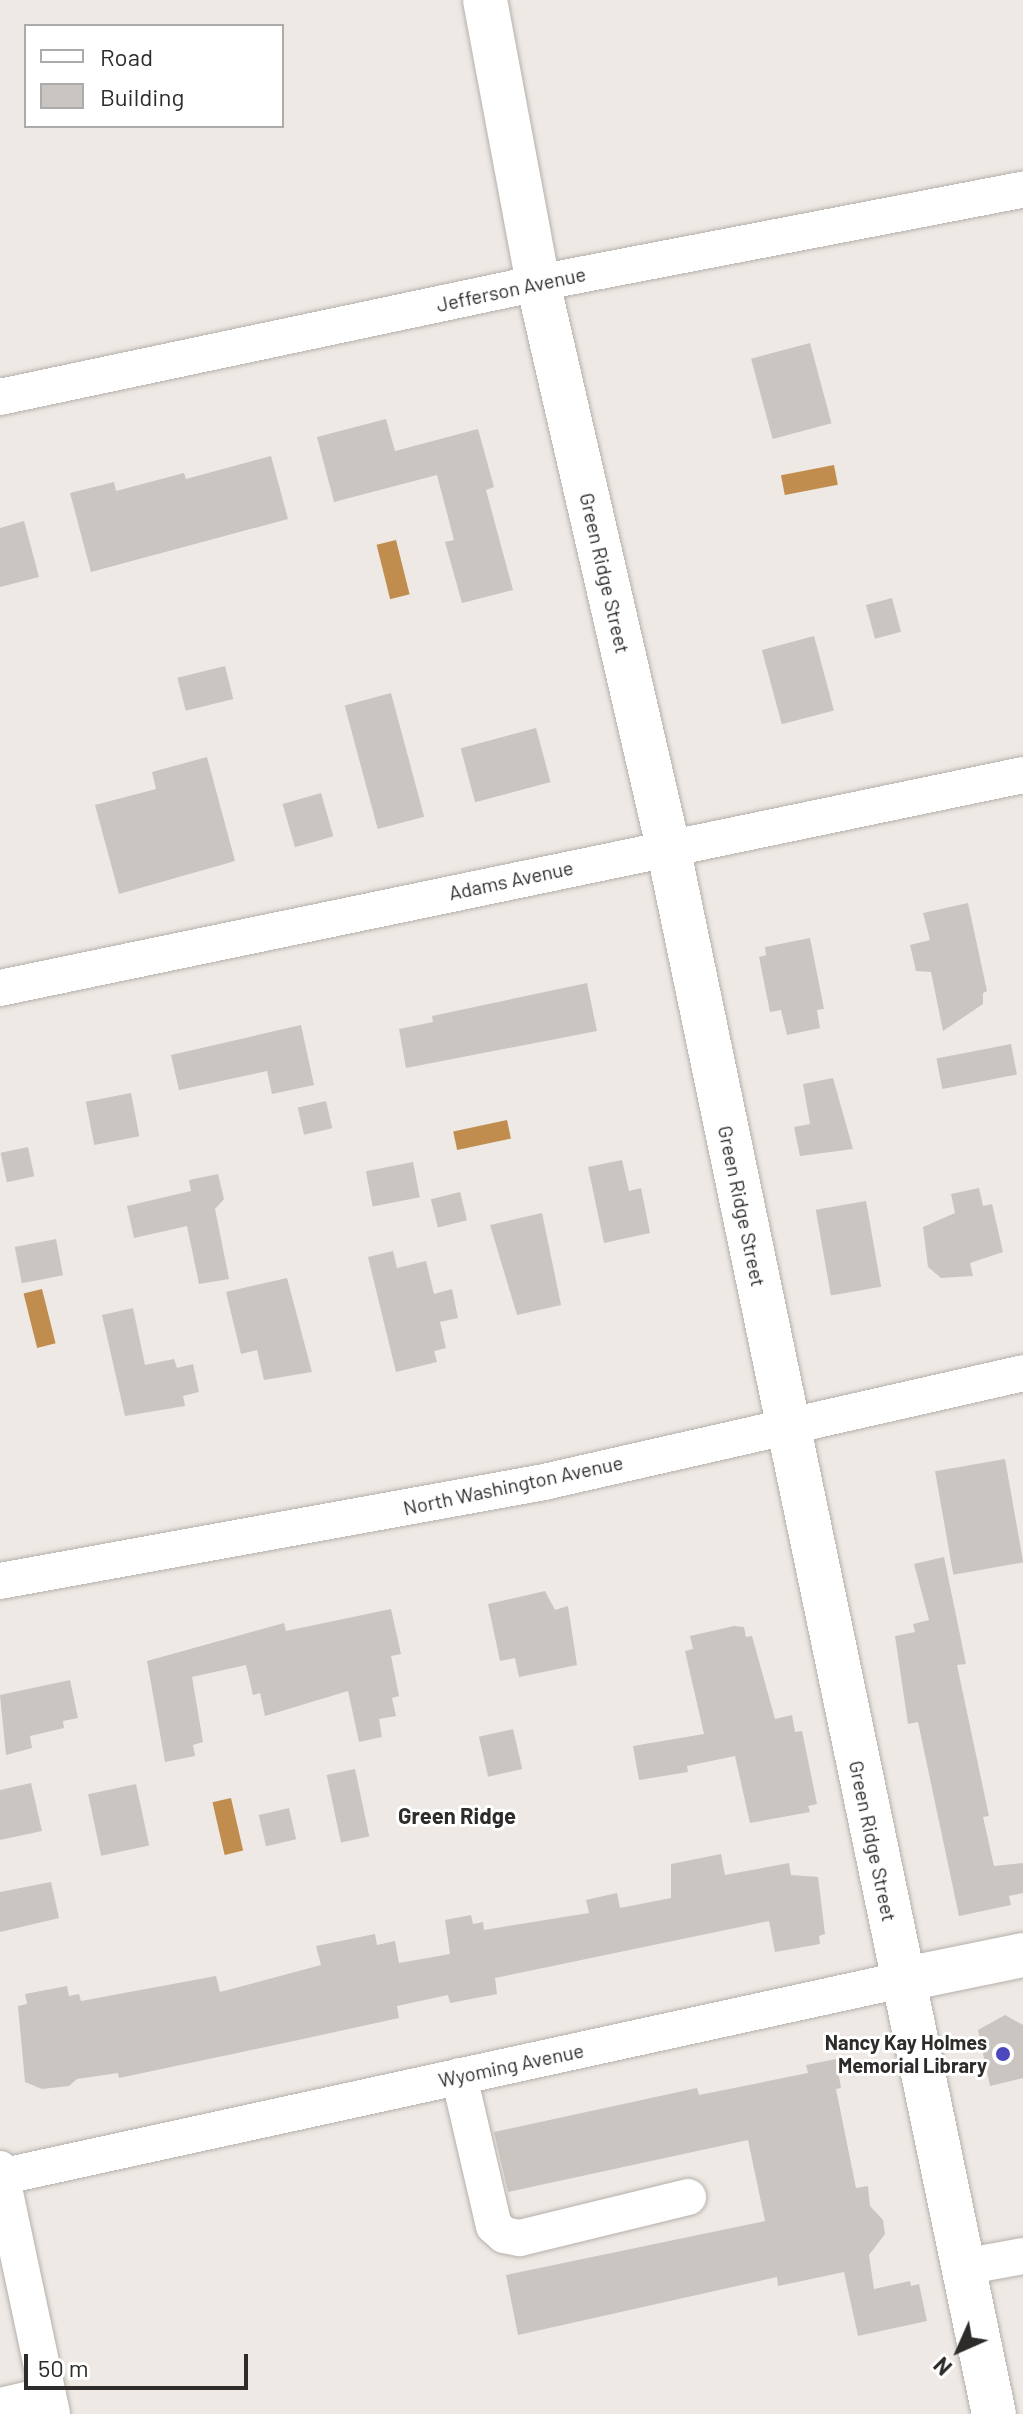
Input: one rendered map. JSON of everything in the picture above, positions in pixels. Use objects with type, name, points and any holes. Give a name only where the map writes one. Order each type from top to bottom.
[{"type":"main road","name":"Green Ridge Street","points":[[485,0],[538,283],[668,847],[901,1980],[994,2414]]},
{"type":"main road","name":"Wyoming Avenue","points":[[901,1980],[1023,1955]]},
{"type":"street","name":"Jefferson Avenue","points":[[0,397],[538,283],[1023,190]]},
{"type":"street","name":"Adams Avenue","points":[[0,988],[1023,775]]},
{"type":"street","name":"North Washington Avenue","points":[[0,1581],[544,1482],[787,1424],[1023,1373]]},
{"type":"street","name":"Wyoming Avenue","points":[[1,2174],[901,1980]]},
{"type":"street","points":[[459,2076],[494,2226],[504,2235],[520,2238],[688,2197]]},
{"type":"street","points":[[0,2406],[50,2405],[1,2174]]},
{"type":"street","points":[[963,2267],[1023,2256]]},
{"type":"shaded area","points":[[834,465],[838,485],[785,495],[781,475]]},
{"type":"shaded area","points":[[396,540],[410,594],[390,599],[377,545]]},
{"type":"shaded area","points":[[507,1120],[511,1139],[457,1150],[453,1131]]},
{"type":"shaded area","points":[[42,1289],[56,1343],[37,1348],[24,1294]]},
{"type":"shaded area","points":[[231,1798],[243,1851],[225,1855],[212,1802]]},
{"type":"building","points":[[810,343],[831,423],[773,439],[751,359]]},
{"type":"building","points":[[386,419],[395,451],[478,429],[494,487],[486,490],[513,590],[462,603],[445,542],[454,540],[437,475],[334,502],[317,437]]},
{"type":"building","points":[[271,456],[288,519],[91,572],[70,493],[114,482],[116,491],[184,473],[186,479]]},
{"type":"building","points":[[24,521],[39,577],[0,587],[0,528]]},
{"type":"building","points":[[892,598],[901,632],[875,639],[866,605]]},
{"type":"building","points":[[814,636],[834,710],[782,724],[762,650]]},
{"type":"building","points":[[225,666],[233,699],[186,711],[177,678]]},
{"type":"building","points":[[391,693],[424,817],[378,829],[345,705]]},
{"type":"building","points":[[536,728],[550,782],[475,802],[461,748]]},
{"type":"building","points":[[207,757],[235,861],[119,894],[95,805],[156,789],[152,772]]},
{"type":"building","points":[[321,793],[333,836],[295,847],[283,804]]},
{"type":"building","points":[[968,903],[987,991],[983,993],[983,1004],[943,1031],[931,972],[916,971],[910,945],[930,940],[923,913]]},
{"type":"building","points":[[810,938],[824,1009],[817,1010],[820,1028],[787,1035],[781,1010],[770,1012],[759,957],[766,955],[765,947]]},
{"type":"building","points":[[587,983],[597,1031],[406,1068],[399,1029],[433,1022],[432,1016]]},
{"type":"building","points":[[301,1025],[314,1085],[272,1094],[267,1071],[179,1090],[171,1055]]},
{"type":"building","points":[[1011,1044],[1017,1074],[942,1089],[936,1059]]},
{"type":"building","points":[[833,1078],[853,1149],[800,1156],[794,1127],[810,1124],[803,1084]]},
{"type":"building","points":[[131,1093],[139,1136],[94,1145],[86,1102]]},
{"type":"building","points":[[326,1101],[332,1128],[304,1135],[298,1108]]},
{"type":"building","points":[[28,1147],[34,1176],[7,1182],[1,1153]]},
{"type":"building","points":[[622,1160],[629,1191],[641,1188],[650,1233],[604,1243],[588,1167]]},
{"type":"building","points":[[413,1162],[420,1197],[373,1206],[366,1171]]},
{"type":"building","points":[[218,1174],[224,1199],[215,1209],[229,1279],[199,1284],[187,1226],[134,1238],[127,1206],[191,1191],[189,1180]]},
{"type":"building","points":[[979,1188],[983,1206],[992,1204],[1003,1252],[970,1263],[973,1276],[941,1278],[928,1267],[923,1227],[955,1213],[951,1194]]},
{"type":"building","points":[[460,1192],[467,1220],[438,1227],[431,1199]]},
{"type":"building","points":[[866,1201],[881,1287],[831,1296],[816,1210]]},
{"type":"building","points":[[542,1213],[561,1305],[517,1315],[490,1225]]},
{"type":"building","points":[[56,1239],[63,1275],[22,1283],[15,1247]]},
{"type":"building","points":[[393,1251],[397,1268],[426,1261],[434,1294],[452,1289],[458,1318],[440,1322],[446,1348],[434,1351],[437,1362],[396,1372],[368,1257]]},
{"type":"building","points":[[287,1278],[312,1372],[264,1380],[257,1350],[241,1354],[226,1292]]},
{"type":"building","points":[[133,1308],[145,1365],[174,1359],[177,1368],[193,1364],[199,1392],[183,1396],[185,1406],[125,1416],[102,1315]]},
{"type":"building","points":[[1005,1459],[1023,1562],[953,1575],[935,1471]]},
{"type":"building","points":[[944,1557],[966,1664],[957,1665],[989,1816],[983,1817],[994,1866],[1023,1863],[1023,1893],[1009,1896],[1011,1905],[959,1916],[918,1722],[908,1724],[895,1636],[915,1632],[913,1624],[929,1620],[914,1564]]},
{"type":"building","points":[[545,1591],[555,1610],[568,1606],[577,1665],[519,1677],[515,1658],[500,1661],[488,1604]]},
{"type":"building","points":[[391,1609],[401,1654],[391,1656],[399,1696],[392,1698],[396,1716],[379,1719],[382,1737],[359,1742],[348,1691],[265,1716],[260,1693],[253,1695],[246,1665],[192,1677],[203,1742],[193,1745],[195,1756],[165,1762],[147,1661],[284,1623],[286,1631]]},
{"type":"building","points":[[734,1626],[744,1627],[746,1637],[752,1636],[775,1719],[792,1715],[795,1732],[802,1731],[817,1804],[808,1806],[810,1812],[750,1823],[735,1756],[687,1766],[688,1772],[639,1780],[633,1746],[704,1734],[685,1651],[693,1649],[690,1636]]},
{"type":"building","points":[[70,1680],[78,1718],[63,1721],[64,1728],[30,1736],[32,1748],[6,1755],[0,1695]]},
{"type":"building","points":[[513,1729],[522,1769],[488,1777],[479,1737]]},
{"type":"building","points":[[355,1769],[369,1836],[341,1843],[327,1775]]},
{"type":"building","points":[[31,1783],[42,1831],[0,1840],[0,1790]]},
{"type":"building","points":[[136,1784],[149,1846],[101,1856],[88,1794]]},
{"type":"building","points":[[289,1808],[296,1839],[266,1846],[259,1815]]},
{"type":"building","points":[[721,1854],[725,1875],[789,1863],[791,1875],[818,1877],[825,1934],[819,1936],[820,1944],[775,1952],[769,1921],[495,1978],[497,1994],[450,2003],[448,1995],[397,2006],[399,2018],[303,2039],[119,2078],[118,2073],[77,2079],[69,2086],[42,2089],[25,2082],[18,2006],[27,2004],[25,1994],[67,1986],[69,1996],[79,1994],[81,2001],[216,1976],[220,1992],[321,1965],[316,1946],[375,1934],[377,1945],[395,1941],[399,1963],[450,1954],[445,1920],[471,1915],[473,1924],[483,1922],[484,1930],[589,1913],[586,1900],[617,1893],[620,1908],[671,1898],[671,1864]]},
{"type":"building","points":[[51,1882],[59,1918],[0,1932],[0,1892]]},
{"type":"building","name":"Nancy Kay Holmes Memorial Library","points":[[1005,2015],[1023,2025],[1023,2078],[990,2086],[978,2030]]},
{"type":"building","points":[[836,2059],[841,2088],[836,2089],[856,2188],[868,2186],[870,2206],[883,2220],[885,2234],[869,2255],[874,2289],[910,2281],[911,2286],[919,2284],[927,2321],[858,2336],[844,2272],[778,2286],[777,2277],[518,2335],[506,2275],[765,2221],[748,2140],[508,2192],[494,2132],[697,2088],[699,2095],[808,2073],[806,2065]]},
{"type":"place","name":"Nancy Kay Holmes Memorial Library","points":[[1003,2054]]},
{"type":"district","name":"Green Ridge","points":[[457,1816]]}]
